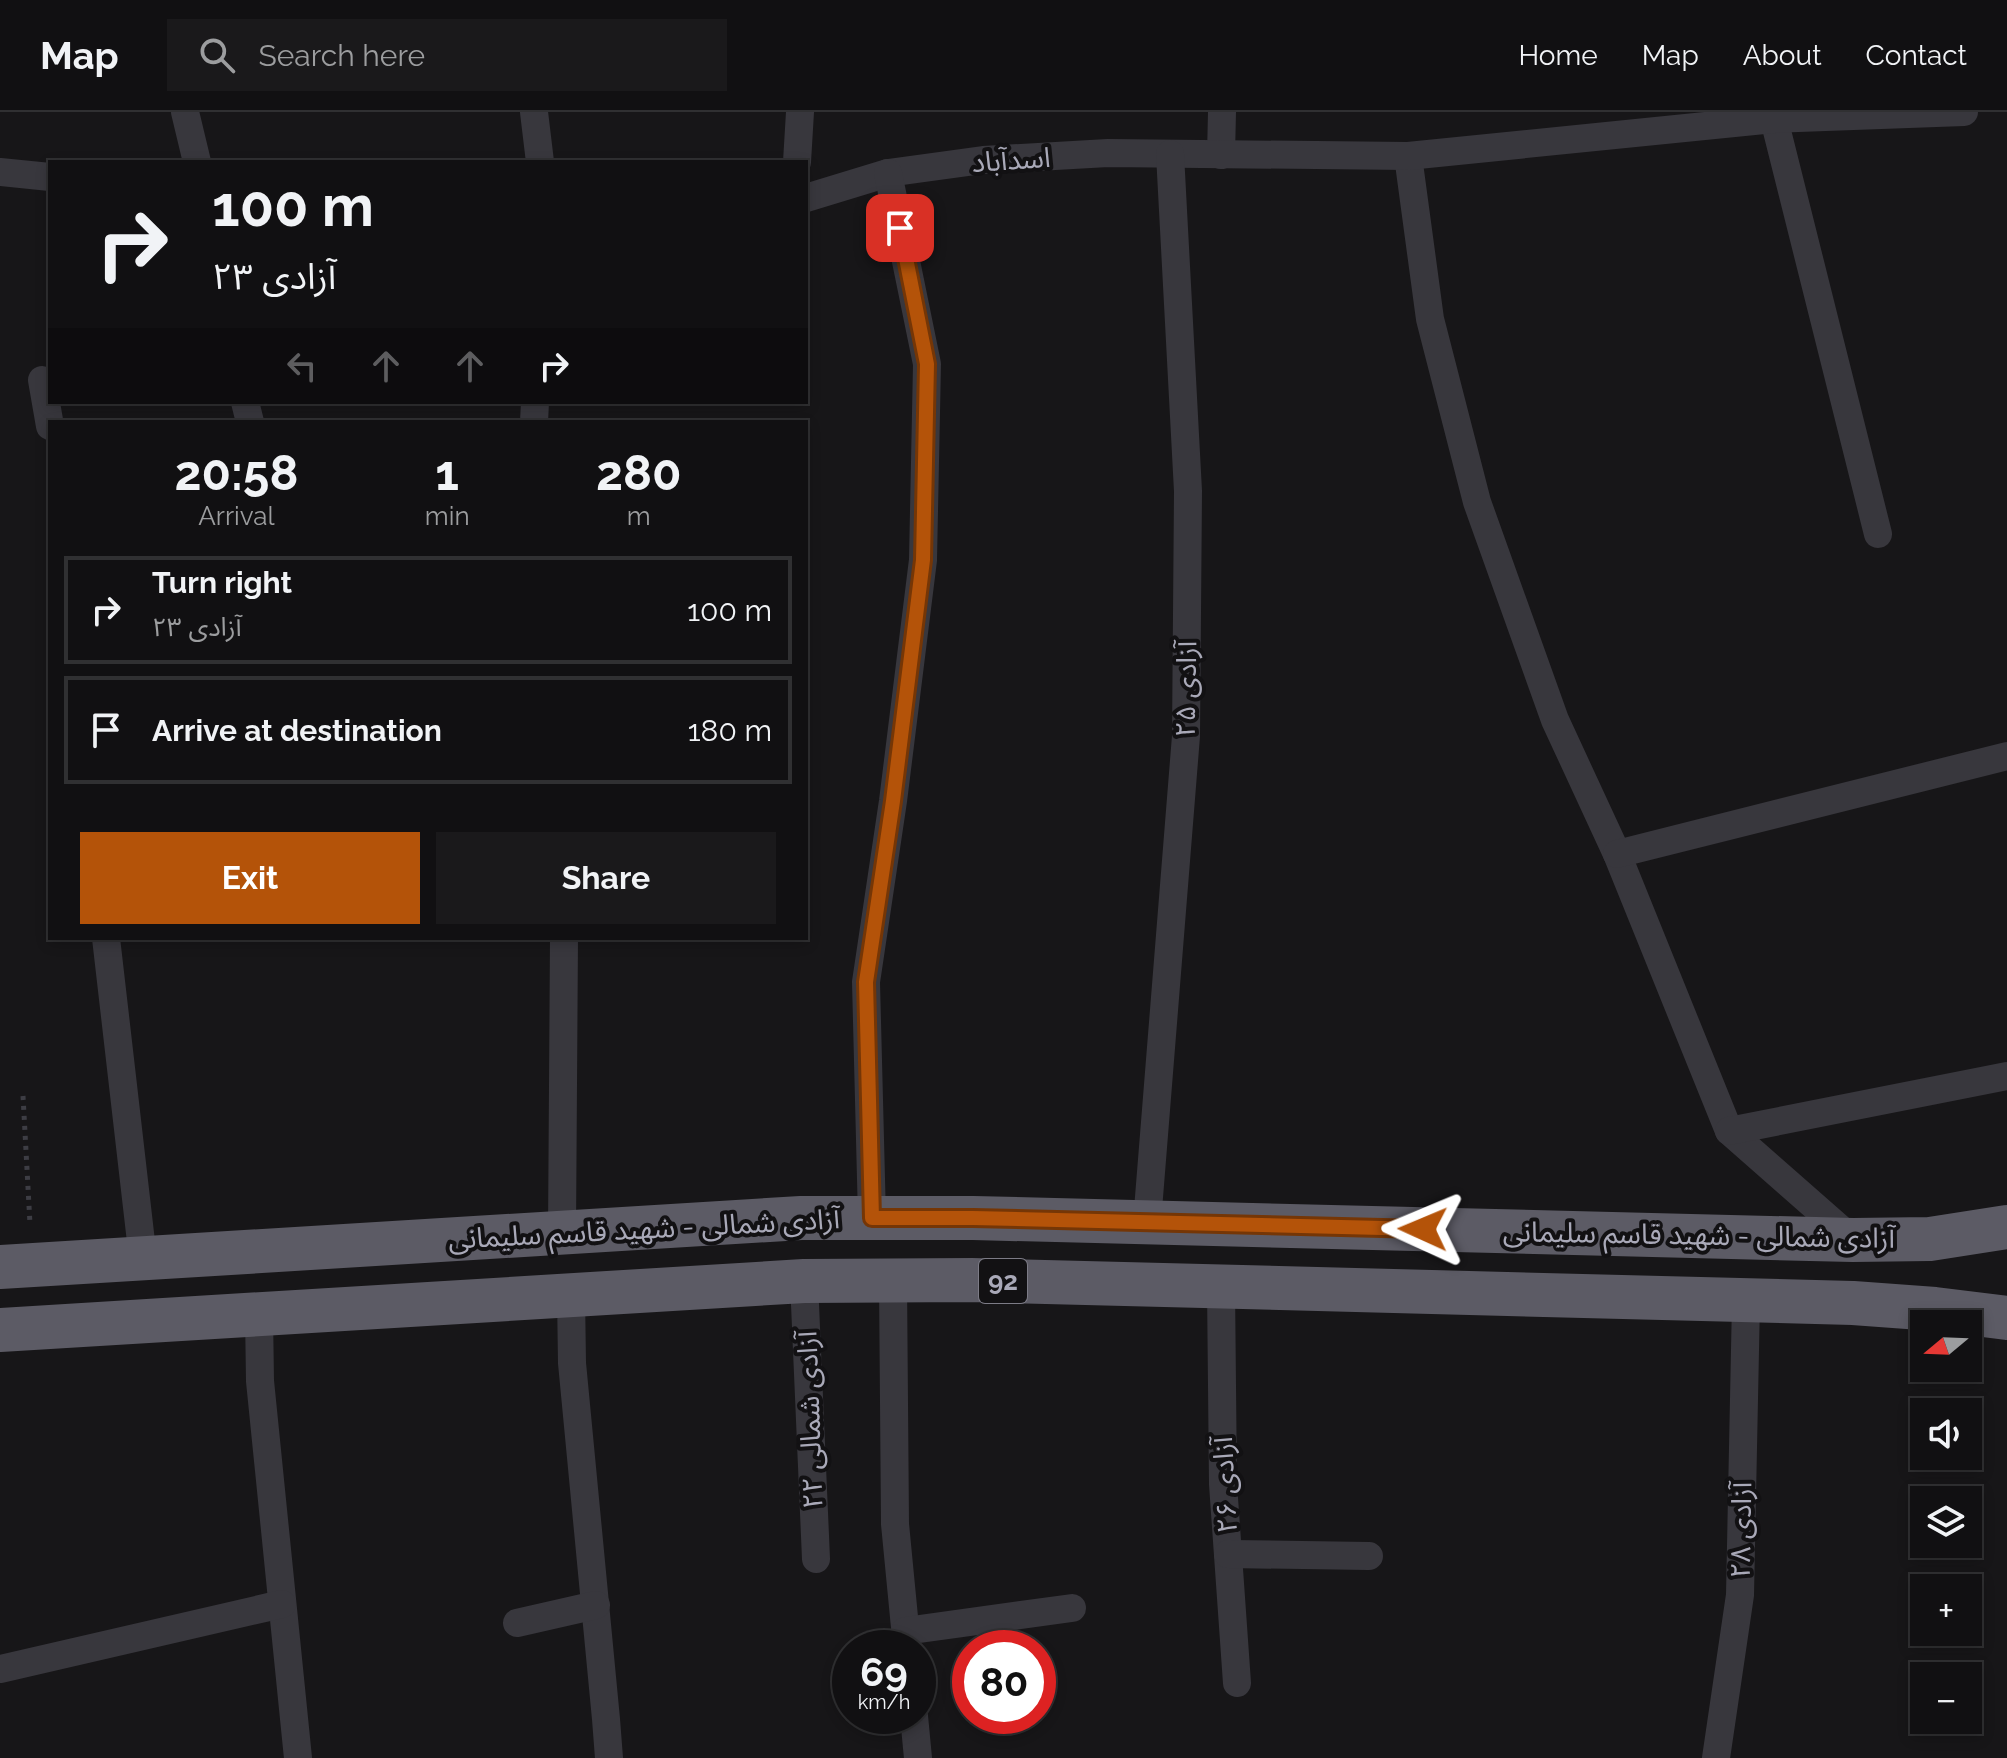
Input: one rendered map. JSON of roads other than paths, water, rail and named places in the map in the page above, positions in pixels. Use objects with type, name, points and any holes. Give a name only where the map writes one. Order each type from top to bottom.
[{"type":"highway","name":"آزادی شمالی - شهید قاسم سلیمانی","points":[[16,1266],[801,1218],[973,1218],[1853,1240],[1930,1239],[2007,1227]]},
{"type":"highway","name":"92","points":[[0,1330],[804,1281],[972,1280],[1880,1305],[2007,1318]]},
{"type":"street","points":[[185,112],[197,160]]},
{"type":"street","points":[[534,112],[540,160]]},
{"type":"street","points":[[797,160],[800,112]]},
{"type":"street","points":[[1221,155],[1222,112]]},
{"type":"street","name":"اسدآباد","points":[[808,197],[888,173],[983,160],[1108,153],[1408,156],[1774,119],[1964,112]]},
{"type":"street","points":[[1774,119],[1878,534]]},
{"type":"street","name":"آزادی ۲۵","points":[[1147,1222],[1186,736],[1188,491],[1170,154]]},
{"type":"street","points":[[1408,156],[1430,319],[1477,502],[1555,720],[1617,854],[1729,1131],[1853,1240]]},
{"type":"street","points":[[0,172],[48,177]]},
{"type":"street","points":[[872,1218],[866,982],[893,801],[923,560],[927,364],[888,173]]},
{"type":"street","points":[[42,380],[49,420]]},
{"type":"street","points":[[1617,854],[2007,756]]},
{"type":"street","points":[[106,940],[143,1259]]},
{"type":"street","points":[[562,1232],[564,940]]},
{"type":"street","points":[[1729,1131],[2007,1076]]},
{"type":"street","name":"آزادی شمالی ۲۲","points":[[804,1281],[816,1559]]},
{"type":"street","points":[[893,1281],[895,1524],[905,1630]]},
{"type":"street","name":"آزادی ۲۶","points":[[1221,1287],[1223,1484],[1237,1683]]},
{"type":"street","points":[[571,1295],[572,1363],[609,1758]]},
{"type":"street","name":"آزادی ۲۸","points":[[1716,1758],[1740,1595],[1746,1301]]},
{"type":"street","points":[[259,1314],[260,1381],[298,1758]]},
{"type":"street","points":[[1228,1554],[1369,1556]]},
{"type":"street","points":[[0,1669],[282,1604]]},
{"type":"street","points":[[517,1623],[596,1605]]},
{"type":"street","points":[[936,1633],[1072,1608]]},
{"type":"street","points":[[916,1734],[918,1758]]}]
